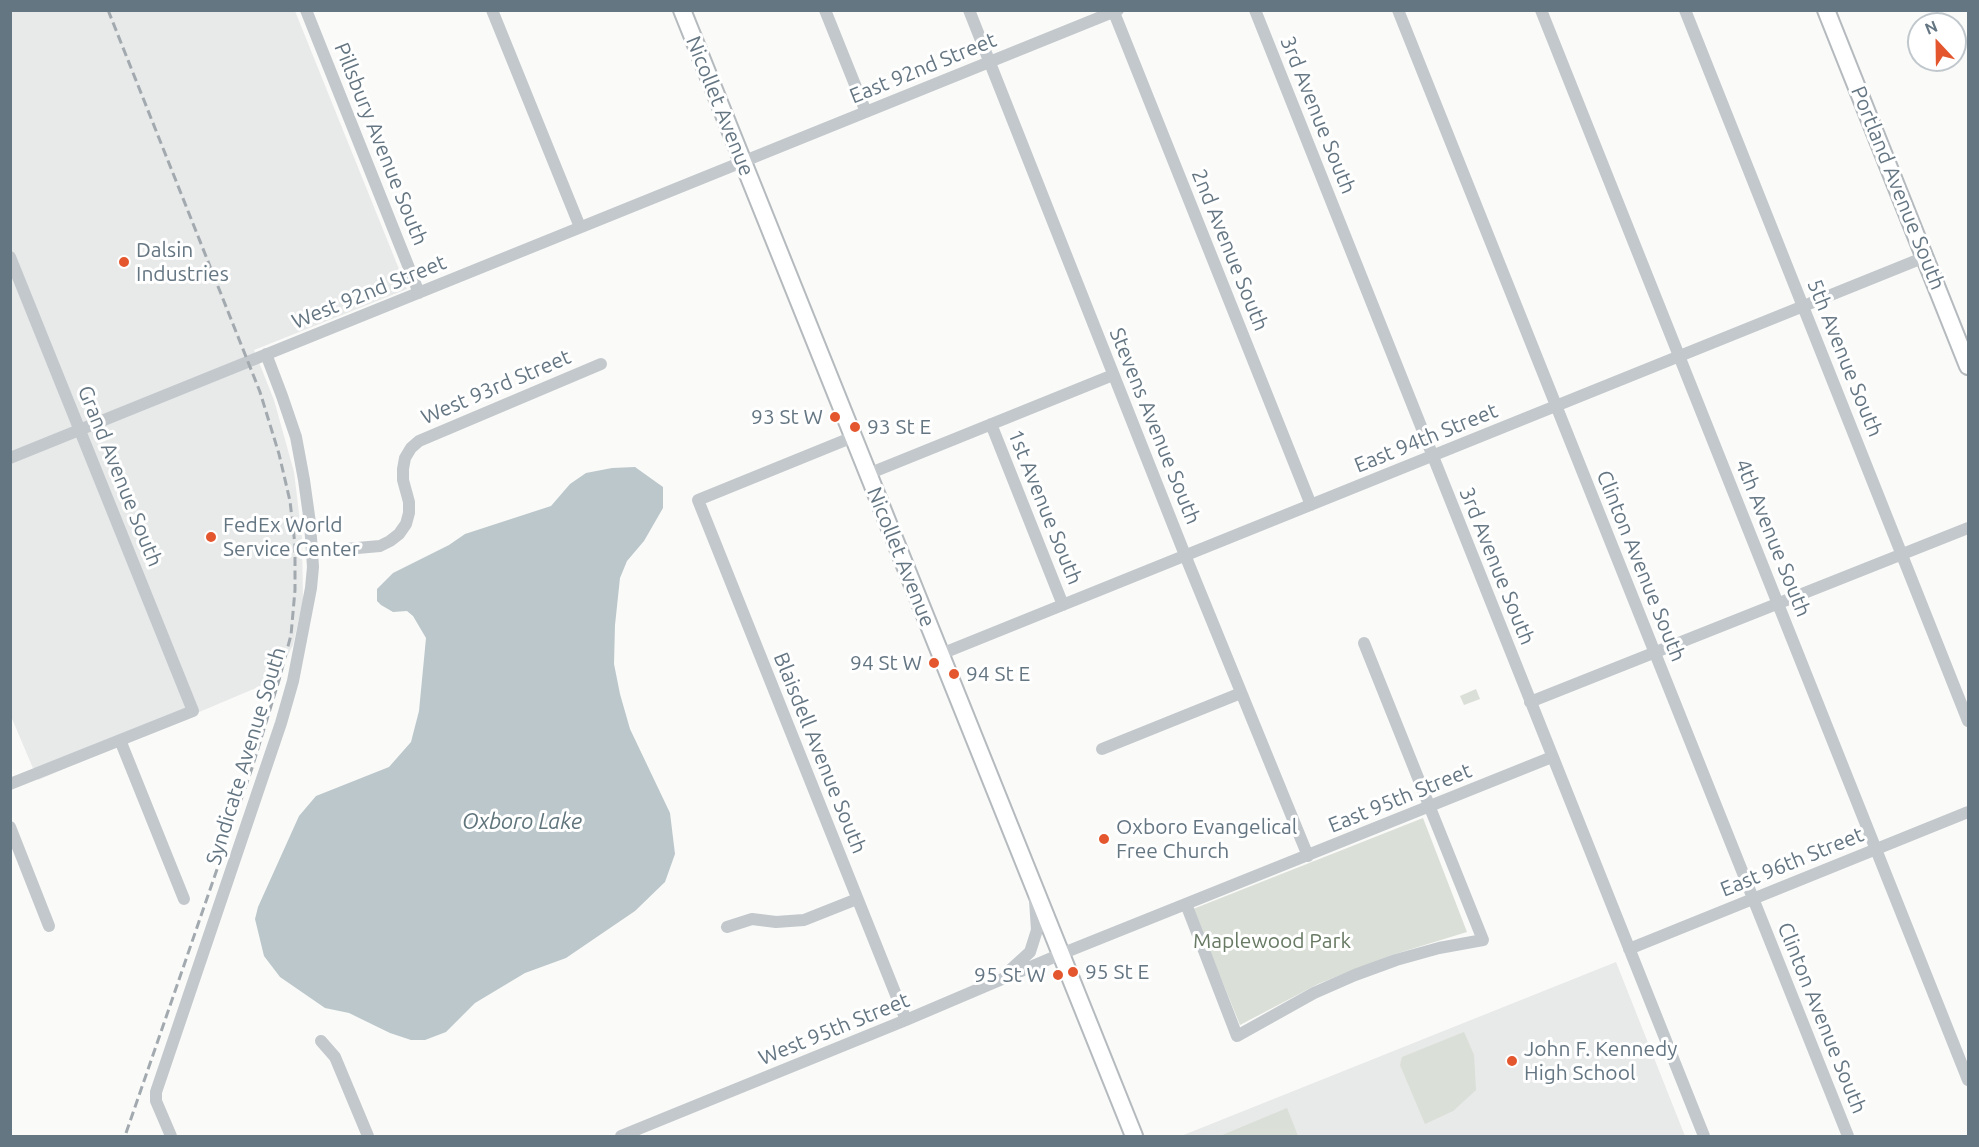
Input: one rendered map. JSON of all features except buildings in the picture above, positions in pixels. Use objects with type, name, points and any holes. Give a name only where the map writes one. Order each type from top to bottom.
[{"type":"main road","name":"Nicollet Avenue","points":[[681,10],[1134,1137]]},
{"type":"main road","name":"Portland Avenue South","points":[[1827,11],[1968,366]]},
{"type":"street","name":"Pillsbury Avenue South","points":[[306,10],[419,293]]},
{"type":"street","points":[[492,10],[580,227]]},
{"type":"street","points":[[825,10],[866,112]]},
{"type":"street","name":"Stevens Avenue South","points":[[969,10],[1185,555],[1308,855]]},
{"type":"street","name":"3rd Avenue South","points":[[1255,10],[1704,1137]]},
{"type":"street","name":"Clinton Avenue South","points":[[1398,10],[1848,1137]]},
{"type":"street","name":"4th Avenue South","points":[[1542,10],[1968,1080]]},
{"type":"street","name":"5th Avenue South","points":[[1684,10],[1968,721]]},
{"type":"street","name":"East 92nd Street","points":[[742,162],[1115,11]]},
{"type":"street","name":"2nd Avenue South","points":[[1115,11],[1311,505]]},
{"type":"street","name":"West 92nd Street","points":[[10,458],[742,162]]},
{"type":"street","name":"Grand Avenue South","points":[[10,257],[193,711],[120,740]]},
{"type":"street","name":"East 94th Street","points":[[941,654],[1925,257]]},
{"type":"street","name":"Syndicate Avenue South","points":[[171,1137],[156,1101],[156,1092],[284,713],[293,681],[311,588],[310,523],[296,437],[266,354]]},
{"type":"street","name":"West 93rd Street","points":[[312,552],[380,546],[399,534],[406,524],[409,513],[409,502],[403,480],[405,458],[419,441],[601,364]]},
{"type":"street","points":[[868,474],[1113,375]]},
{"type":"street","name":"1st Avenue South","points":[[991,424],[1064,605]]},
{"type":"street","name":"Blaisdell Avenue South","points":[[853,437],[698,500],[906,1020]]},
{"type":"street","points":[[1530,702],[1968,528]]},
{"type":"street","points":[[1186,904],[1237,1036],[1314,993],[1355,975],[1428,951],[1483,940],[1364,643]]},
{"type":"street","points":[[1102,749],[1241,693]]},
{"type":"street","points":[[10,784],[120,740],[184,899]]},
{"type":"street","name":"East 95th Street","points":[[1061,954],[1552,757]]},
{"type":"street","name":"East 96th Street","points":[[1629,949],[1968,812]]},
{"type":"street","points":[[10,827],[49,926]]},
{"type":"street","points":[[994,983],[1022,962],[1030,952],[1037,930],[1035,889]]},
{"type":"street","points":[[727,927],[752,919],[776,922],[804,920],[857,899]]},
{"type":"street","name":"West 95th Street","points":[[621,1137],[1061,954]]},
{"type":"street","points":[[321,1041],[335,1057],[368,1137]]},
{"type":"shaded area","points":[[10,11],[295,11],[407,289],[254,350],[274,400],[294,472],[302,538],[303,600],[293,645],[275,680],[38,780],[10,714]]},
{"type":"shaded area","name":"John F. Kennedy High School","points":[[1616,962],[1685,1136],[1181,1136]]},
{"type":"green space","points":[[1476,689],[1480,699],[1464,705],[1460,696]]},
{"type":"green space","name":"Maplewood Park","points":[[1423,818],[1467,932],[1392,955],[1318,984],[1240,1025],[1193,909]]},
{"type":"green space","points":[[1464,1032],[1474,1055],[1476,1090],[1453,1111],[1425,1124],[1400,1065],[1402,1057]]},
{"type":"green space","points":[[1287,1108],[1298,1136],[1220,1136]]},
{"type":"water","name":"Oxboro Lake","points":[[635,467],[663,487],[663,508],[644,541],[627,561],[620,578],[614,664],[630,729],[670,813],[675,854],[665,882],[635,911],[566,958],[525,973],[475,1003],[446,1032],[425,1040],[411,1040],[390,1033],[349,1013],[325,1008],[280,977],[264,956],[255,919],[258,907],[299,816],[316,796],[389,767],[411,742],[419,711],[426,638],[413,616],[407,611],[393,612],[377,601],[377,589],[393,573],[449,545],[465,534],[551,506],[570,484],[586,473],[612,468]]},
{"type":"railway","points":[[108,10],[260,392],[279,454],[290,501],[295,545],[295,590],[291,635],[279,680],[252,768],[125,1136]]},
{"type":"place","name":"Dalsin Industries","points":[[124,262]]},
{"type":"place","name":"93 St W","points":[[835,417]]},
{"type":"place","name":"93 St E","points":[[855,427]]},
{"type":"place","name":"FedEx World Service Center","points":[[211,537]]},
{"type":"place","name":"94 St W","points":[[934,663]]},
{"type":"place","name":"94 St E","points":[[954,674]]},
{"type":"place","name":"Oxboro Evangelical Free Church","points":[[1104,839]]},
{"type":"place","name":"95 St E","points":[[1073,972]]},
{"type":"place","name":"95 St W","points":[[1058,975]]},
{"type":"place","name":"John F. Kennedy High School","points":[[1512,1061]]}]
